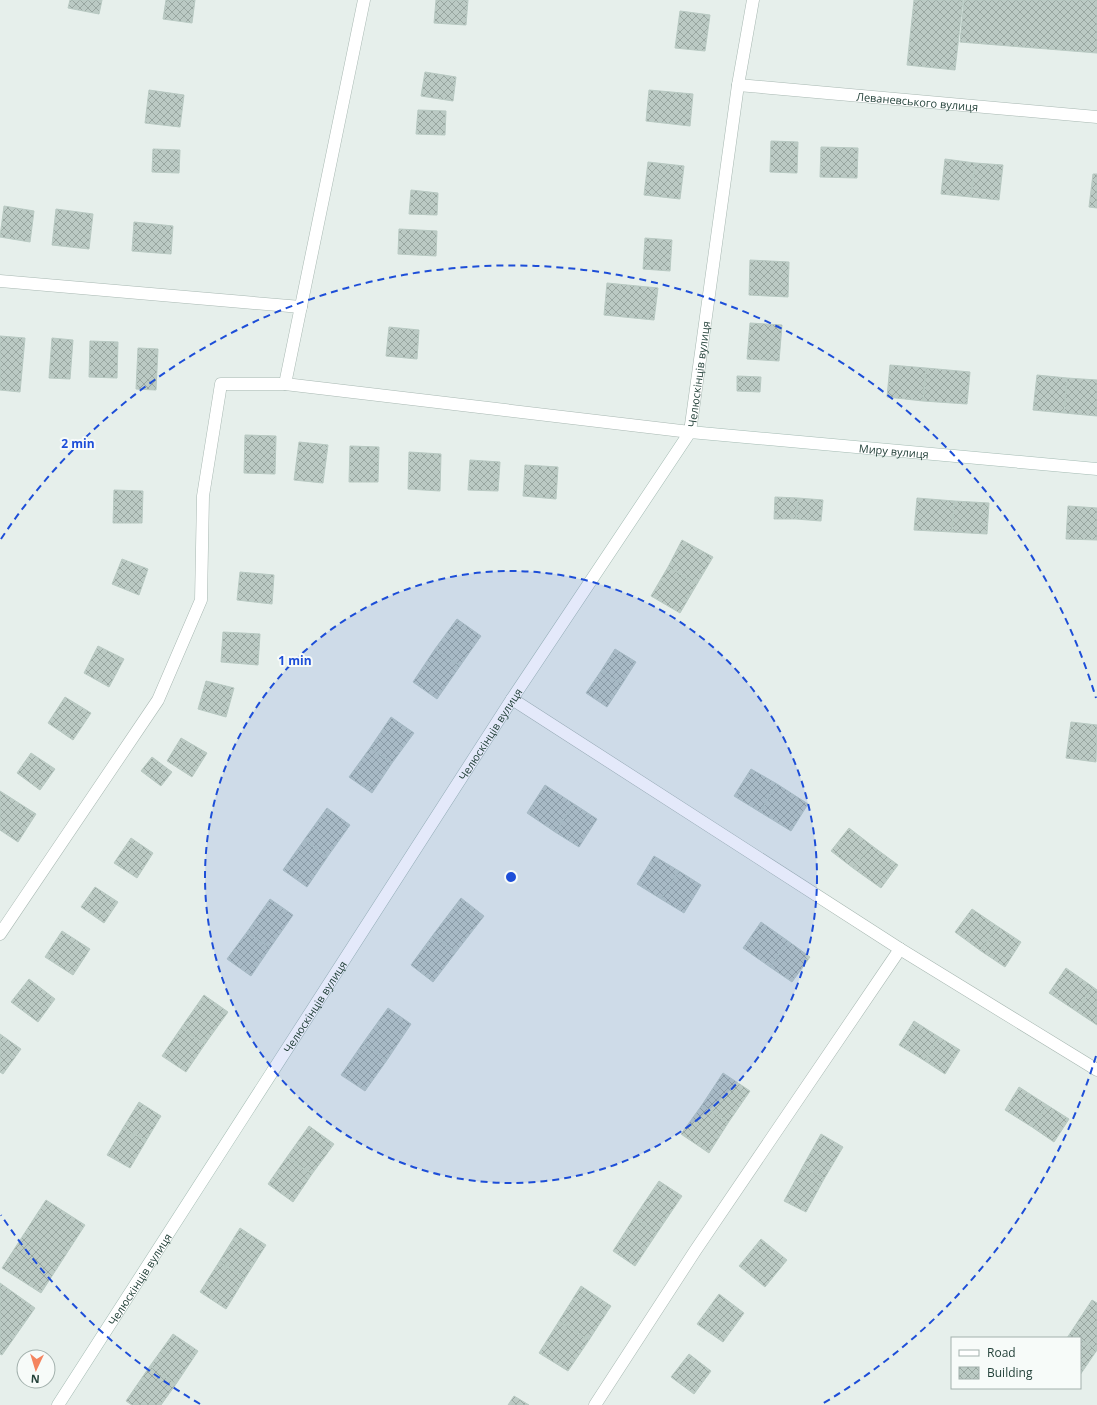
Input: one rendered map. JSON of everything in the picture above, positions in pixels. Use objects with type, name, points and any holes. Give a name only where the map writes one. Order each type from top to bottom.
[{"type":"street","points":[[285,384],[364,0]]},
{"type":"street","name":"Челюскінців вулиця","points":[[58,1405],[512,699],[690,432],[738,85],[753,0]]},
{"type":"street","name":"Леваневського вулиця","points":[[738,85],[1097,116]]},
{"type":"street","points":[[0,282],[301,306]]},
{"type":"street","name":"Миру вулиця","points":[[0,934],[158,700],[201,600],[203,496],[221,384],[285,384],[690,432],[1097,469]]},
{"type":"street","points":[[512,699],[900,949],[1097,1070]]},
{"type":"street","points":[[595,1405],[699,1245],[900,949]]},
{"type":"building","points":[[70,0],[102,0],[99,14],[68,8]]},
{"type":"building","points":[[166,0],[195,0],[192,23],[163,19]]},
{"type":"building","points":[[436,0],[468,0],[466,25],[434,23]]},
{"type":"building","points":[[914,0],[963,0],[955,70],[907,65]]},
{"type":"building","points":[[964,0],[1097,0],[1097,53],[960,42]]},
{"type":"building","points":[[680,11],[710,15],[705,51],[675,48]]},
{"type":"building","points":[[425,72],[456,77],[453,101],[421,96]]},
{"type":"building","points":[[149,90],[184,95],[180,127],[145,123]]},
{"type":"building","points":[[649,90],[693,94],[690,126],[646,121]]},
{"type":"building","points":[[418,110],[446,111],[445,135],[416,134]]},
{"type":"building","points":[[771,141],[798,142],[797,173],[770,172]]},
{"type":"building","points":[[821,147],[858,148],[857,178],[820,177]]},
{"type":"building","points":[[153,149],[180,150],[179,173],[152,172]]},
{"type":"building","points":[[945,159],[975,163],[971,197],[941,194]]},
{"type":"building","points":[[648,162],[684,166],[680,199],[644,195]]},
{"type":"building","points":[[975,163],[1003,165],[999,200],[971,197]]},
{"type":"building","points":[[1093,174],[1097,174],[1097,208],[1089,207]]},
{"type":"building","points":[[411,190],[438,193],[437,215],[409,214]]},
{"type":"building","points":[[4,206],[34,211],[30,242],[0,237]]},
{"type":"building","points":[[56,209],[93,214],[89,249],[52,245]]},
{"type":"building","points":[[134,222],[173,226],[171,254],[132,251]]},
{"type":"building","points":[[399,229],[437,231],[436,256],[398,254]]},
{"type":"building","points":[[645,238],[672,240],[670,271],[643,269]]},
{"type":"building","points":[[750,260],[789,262],[788,297],[749,295]]},
{"type":"building","points":[[607,283],[658,288],[654,320],[604,315]]},
{"type":"building","points":[[750,323],[782,325],[779,361],[747,359]]},
{"type":"building","points":[[389,327],[419,330],[417,359],[386,356]]},
{"type":"building","points":[[0,336],[25,338],[20,392],[0,390]]},
{"type":"building","points":[[52,338],[73,340],[70,379],[49,378]]},
{"type":"building","points":[[90,341],[118,342],[117,378],[89,377]]},
{"type":"building","points":[[138,348],[158,349],[156,390],[136,389]]},
{"type":"building","points":[[890,365],[926,368],[923,401],[887,397]]},
{"type":"building","points":[[926,368],[970,372],[967,404],[923,401]]},
{"type":"building","points":[[1037,375],[1067,378],[1064,413],[1033,410]]},
{"type":"building","points":[[737,376],[761,377],[760,392],[737,391]]},
{"type":"building","points":[[1067,378],[1097,380],[1097,416],[1064,413]]},
{"type":"building","points":[[245,435],[276,436],[275,474],[244,473]]},
{"type":"building","points":[[299,442],[328,445],[323,483],[294,480]]},
{"type":"building","points":[[350,446],[379,447],[378,482],[349,482]]},
{"type":"building","points":[[409,452],[441,454],[440,491],[408,489]]},
{"type":"building","points":[[470,460],[500,462],[498,491],[468,490]]},
{"type":"building","points":[[525,465],[558,467],[556,499],[523,496]]},
{"type":"building","points":[[114,490],[143,491],[142,523],[113,523]]},
{"type":"building","points":[[775,497],[798,498],[796,519],[774,519]]},
{"type":"building","points":[[798,498],[823,500],[821,521],[796,519]]},
{"type":"building","points":[[917,498],[954,501],[952,532],[914,530]]},
{"type":"building","points":[[954,501],[989,503],[987,534],[952,532]]},
{"type":"building","points":[[1068,506],[1097,508],[1097,540],[1066,539]]},
{"type":"building","points":[[682,540],[713,557],[697,584],[668,567]]},
{"type":"building","points":[[122,559],[148,569],[139,595],[112,584]]},
{"type":"building","points":[[668,567],[697,584],[680,613],[651,596]]},
{"type":"building","points":[[240,572],[274,575],[272,604],[237,600]]},
{"type":"building","points":[[457,619],[481,636],[460,666],[435,649]]},
{"type":"building","points":[[223,632],[260,634],[258,665],[221,662]]},
{"type":"building","points":[[98,646],[124,659],[109,687],[84,673]]},
{"type":"building","points":[[435,649],[460,666],[437,699],[413,682]]},
{"type":"building","points":[[615,649],[636,662],[622,684],[601,671]]},
{"type":"building","points":[[601,671],[622,684],[607,707],[586,693]]},
{"type":"building","points":[[206,681],[234,688],[226,717],[198,709]]},
{"type":"building","points":[[65,697],[91,713],[73,740],[48,723]]},
{"type":"building","points":[[391,717],[414,733],[392,763],[370,748]]},
{"type":"building","points":[[1071,722],[1097,725],[1096,762],[1066,758]]},
{"type":"building","points":[[181,738],[207,753],[192,777],[167,761]]},
{"type":"building","points":[[370,748],[392,763],[372,793],[349,777]]},
{"type":"building","points":[[31,753],[55,769],[40,790],[17,773]]},
{"type":"building","points":[[152,757],[172,772],[161,786],[141,771]]},
{"type":"building","points":[[751,769],[777,784],[760,812],[734,796]]},
{"type":"building","points":[[777,784],[808,804],[791,831],[760,812]]},
{"type":"building","points":[[545,785],[574,804],[555,832],[527,813]]},
{"type":"building","points":[[0,791],[36,814],[18,842],[0,830]]},
{"type":"building","points":[[574,804],[597,819],[579,847],[555,832]]},
{"type":"building","points":[[327,808],[350,825],[328,856],[304,840]]},
{"type":"building","points":[[849,828],[871,845],[853,868],[831,851]]},
{"type":"building","points":[[131,838],[153,853],[137,878],[114,863]]},
{"type":"building","points":[[304,840],[328,856],[307,887],[283,870]]},
{"type":"building","points":[[871,845],[898,865],[881,888],[853,868]]},
{"type":"building","points":[[654,856],[679,871],[661,899],[637,884]]},
{"type":"building","points":[[679,871],[701,885],[684,913],[661,899]]},
{"type":"building","points":[[95,887],[118,902],[104,923],[81,907]]},
{"type":"building","points":[[461,898],[484,916],[456,952],[433,935]]},
{"type":"building","points":[[270,899],[293,915],[270,948],[247,932]]},
{"type":"building","points":[[972,909],[997,926],[981,951],[955,932]]},
{"type":"building","points":[[761,922],[788,941],[770,967],[743,948]]},
{"type":"building","points":[[997,926],[1021,942],[1005,967],[981,951]]},
{"type":"building","points":[[62,931],[90,949],[73,975],[45,957]]},
{"type":"building","points":[[247,932],[270,948],[251,976],[227,959]]},
{"type":"building","points":[[433,935],[456,952],[433,982],[411,965]]},
{"type":"building","points":[[788,941],[810,957],[792,982],[770,967]]},
{"type":"building","points":[[1066,968],[1093,987],[1076,1011],[1049,993]]},
{"type":"building","points":[[29,979],[55,999],[38,1022],[11,1002]]},
{"type":"building","points":[[1093,987],[1097,990],[1097,1025],[1076,1011]]},
{"type":"building","points":[[204,995],[228,1012],[205,1044],[181,1028]]},
{"type":"building","points":[[388,1008],[411,1024],[387,1060],[363,1043]]},
{"type":"building","points":[[914,1021],[939,1037],[925,1061],[899,1045]]},
{"type":"building","points":[[181,1028],[205,1044],[186,1072],[162,1056]]},
{"type":"building","points":[[0,1034],[21,1049],[3,1074],[0,1072]]},
{"type":"building","points":[[939,1037],[960,1050],[945,1074],[925,1061]]},
{"type":"building","points":[[363,1043],[387,1060],[365,1091],[341,1075]]},
{"type":"building","points":[[723,1073],[750,1091],[728,1123],[702,1105]]},
{"type":"building","points":[[1019,1087],[1047,1105],[1032,1127],[1005,1110]]},
{"type":"building","points":[[139,1102],[161,1116],[146,1141],[123,1128]]},
{"type":"building","points":[[702,1105],[728,1123],[709,1153],[681,1134]]},
{"type":"building","points":[[1047,1105],[1069,1119],[1054,1142],[1032,1127]]},
{"type":"building","points":[[309,1126],[334,1144],[312,1174],[287,1157]]},
{"type":"building","points":[[123,1128],[146,1141],[130,1168],[107,1155]]},
{"type":"building","points":[[821,1134],[843,1147],[824,1179],[803,1166]]},
{"type":"building","points":[[287,1157],[312,1174],[293,1202],[268,1184]]},
{"type":"building","points":[[803,1166],[824,1179],[806,1212],[784,1201]]},
{"type":"building","points":[[659,1181],[682,1196],[657,1233],[634,1218]]},
{"type":"building","points":[[46,1200],[85,1225],[41,1293],[2,1268]]},
{"type":"building","points":[[634,1218],[657,1233],[635,1266],[613,1251]]},
{"type":"building","points":[[240,1228],[266,1245],[245,1278],[219,1262]]},
{"type":"building","points":[[761,1239],[787,1260],[765,1287],[739,1266]]},
{"type":"building","points":[[219,1262],[245,1278],[226,1309],[200,1292]]},
{"type":"building","points":[[0,1283],[35,1308],[2,1355],[0,1354]]},
{"type":"building","points":[[581,1286],[611,1306],[589,1340],[559,1321]]},
{"type":"building","points":[[719,1294],[744,1313],[723,1342],[697,1324]]},
{"type":"building","points":[[1092,1300],[1097,1303],[1097,1350],[1081,1339],[1081,1337],[1078,1337],[1071,1332]]},
{"type":"building","points":[[559,1321],[589,1340],[568,1371],[539,1353]]},
{"type":"building","points":[[1071,1332],[1078,1337],[1068,1337]]},
{"type":"building","points":[[173,1334],[198,1351],[176,1384],[150,1366]]},
{"type":"building","points":[[1081,1340],[1097,1350],[1081,1374]]},
{"type":"building","points":[[689,1354],[711,1371],[694,1394],[671,1377]]},
{"type":"building","points":[[150,1366],[176,1384],[161,1405],[132,1405],[126,1401]]},
{"type":"building","points":[[514,1396],[529,1405],[508,1405]]}]
